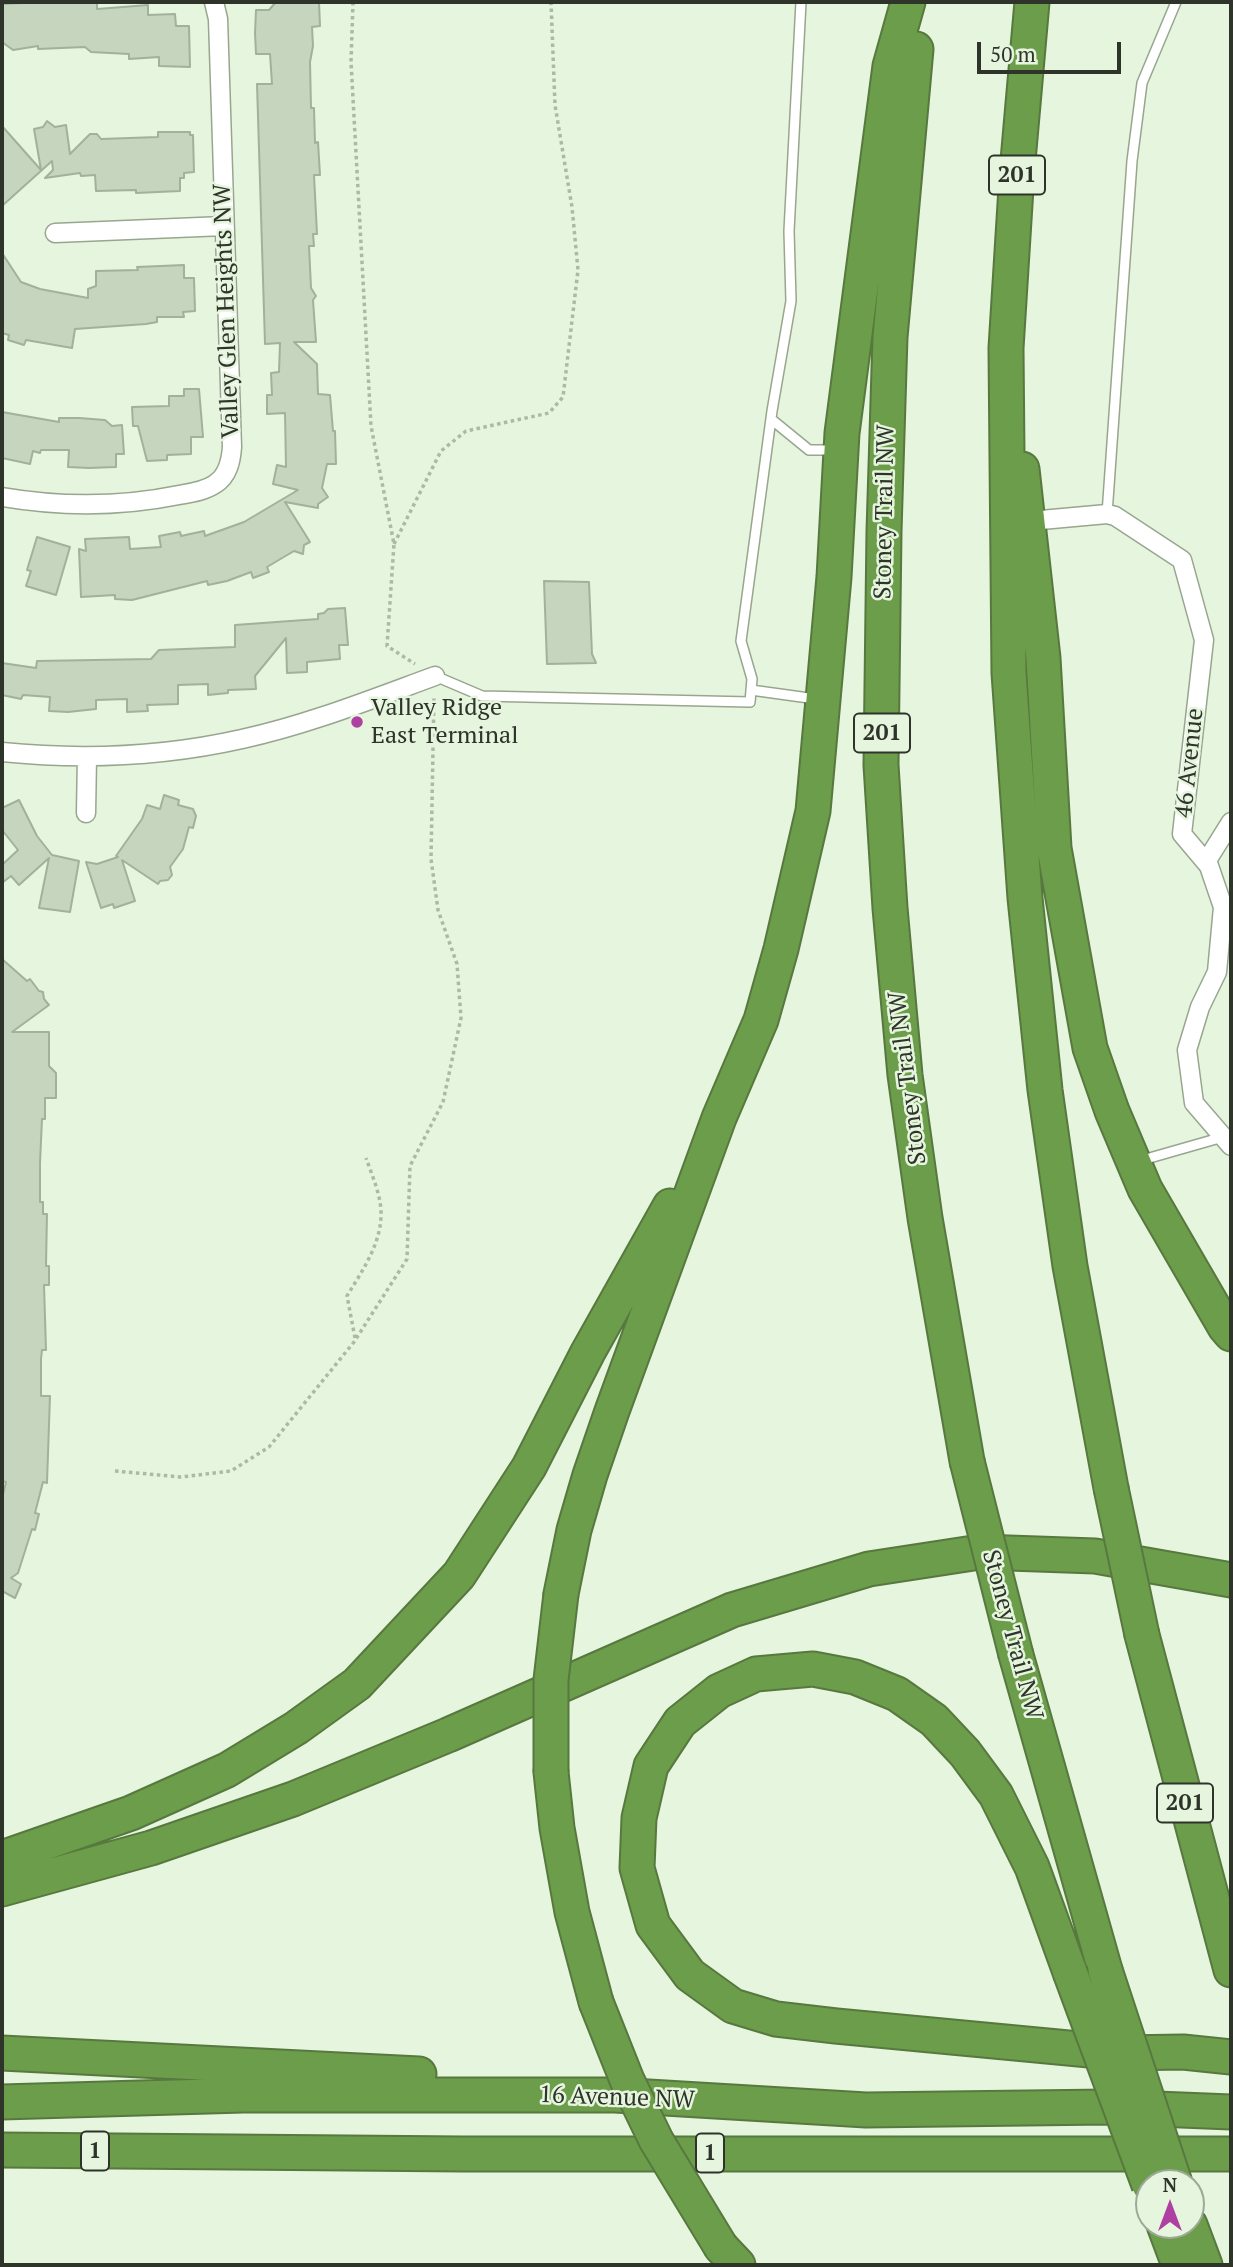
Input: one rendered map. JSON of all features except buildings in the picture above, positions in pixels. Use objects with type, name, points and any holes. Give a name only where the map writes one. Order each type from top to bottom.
[{"type":"highway","points":[[729,2256],[656,2140],[626,2080],[596,2001],[572,1912],[557,1828],[551,1772],[551,1680],[561,1594],[574,1530],[590,1475],[719,1118],[761,1020],[781,949],[813,811],[824,700],[841,450],[890,66],[908,2]]},
{"type":"highway","name":"Stoney Trail NW","points":[[923,2],[911,78],[890,337],[884,531],[881,765],[905,1075],[925,1218],[967,1461],[1016,1655],[1105,1970],[1170,2169]]},
{"type":"highway","name":"201","points":[[1032,2],[1017,172],[1006,348],[1009,673],[1024,898],[1045,1090],[1070,1266],[1111,1488],[1142,1635],[1231,1970]]},
{"type":"highway","points":[[1006,348],[1030,521],[1043,658],[1054,848],[1090,1048],[1112,1111],[1145,1189],[1183,1258],[1231,1334]]},
{"type":"highway","points":[[2,1858],[131,1813],[227,1770],[296,1728],[357,1684],[459,1575],[529,1467],[588,1352],[719,1118]]},
{"type":"highway","points":[[2,1889],[152,1848],[293,1799],[448,1735],[732,1610],[869,1569],[979,1552],[1095,1556],[1231,1580]]},
{"type":"highway","points":[[1143,2169],[1099,2051],[1070,1972],[1032,1867],[996,1795],[965,1753],[934,1720],[897,1694],[855,1677],[813,1669],[756,1674],[719,1691],[680,1722],[651,1766],[639,1818],[636,1868],[653,1925],[690,1975],[733,2006],[776,2019],[836,2026],[1099,2051],[1121,2053],[1183,2052],[1231,2057]]},
{"type":"highway","points":[[2,2053],[439,2075],[509,2095]]},
{"type":"highway","name":"16 Avenue NW","points":[[2,2102],[243,2095],[615,2095],[866,2110],[1107,2107],[1231,2112]]},
{"type":"highway","name":"1","points":[[2,2150],[463,2154],[1231,2154]]},
{"type":"street","name":"Valley Glen Heights NW","points":[[2,497],[58,504],[134,502],[198,490],[216,483],[222,478],[231,458],[218,19],[214,2]]},
{"type":"street","points":[[55,233],[224,226]]},
{"type":"street","points":[[1030,521],[1107,514]]},
{"type":"street","name":"46 Avenue","points":[[1107,514],[1115,516],[1182,560],[1204,640],[1182,834],[1206,862],[1223,907],[1217,972],[1200,1007],[1187,1050],[1194,1103],[1227,1141]]},
{"type":"street","points":[[2,752],[87,757],[165,753],[240,740],[340,710],[435,676]]},
{"type":"street","points":[[86,813],[87,757]]},
{"type":"street","points":[[1206,862],[1231,822]]},
{"type":"lane","points":[[435,676],[482,696],[750,702],[752,679],[741,641],[771,419],[791,301],[789,230],[801,2]]},
{"type":"lane","points":[[1107,514],[1131,175],[1142,83],[1176,2]]},
{"type":"lane","points":[[771,419],[809,450],[841,450]]},
{"type":"lane","points":[[751,690],[824,700]]},
{"type":"lane","points":[[1134,1162],[1227,1141]]},
{"type":"path","points":[[115,1471],[181,1477],[231,1471],[269,1447],[355,1340],[407,1259],[410,1166],[443,1102],[461,1018],[457,964],[438,910],[431,859],[435,676],[387,646],[394,544],[370,426],[351,62],[353,2]]},
{"type":"path","points":[[394,544],[442,451],[466,430],[549,413],[563,397],[578,270],[572,207],[555,104],[551,2]]},
{"type":"path","points":[[355,1340],[347,1296],[373,1254],[382,1215],[366,1158]]},
{"type":"place","name":"Valley Ridge East Terminal","points":[[357,722]]}]
